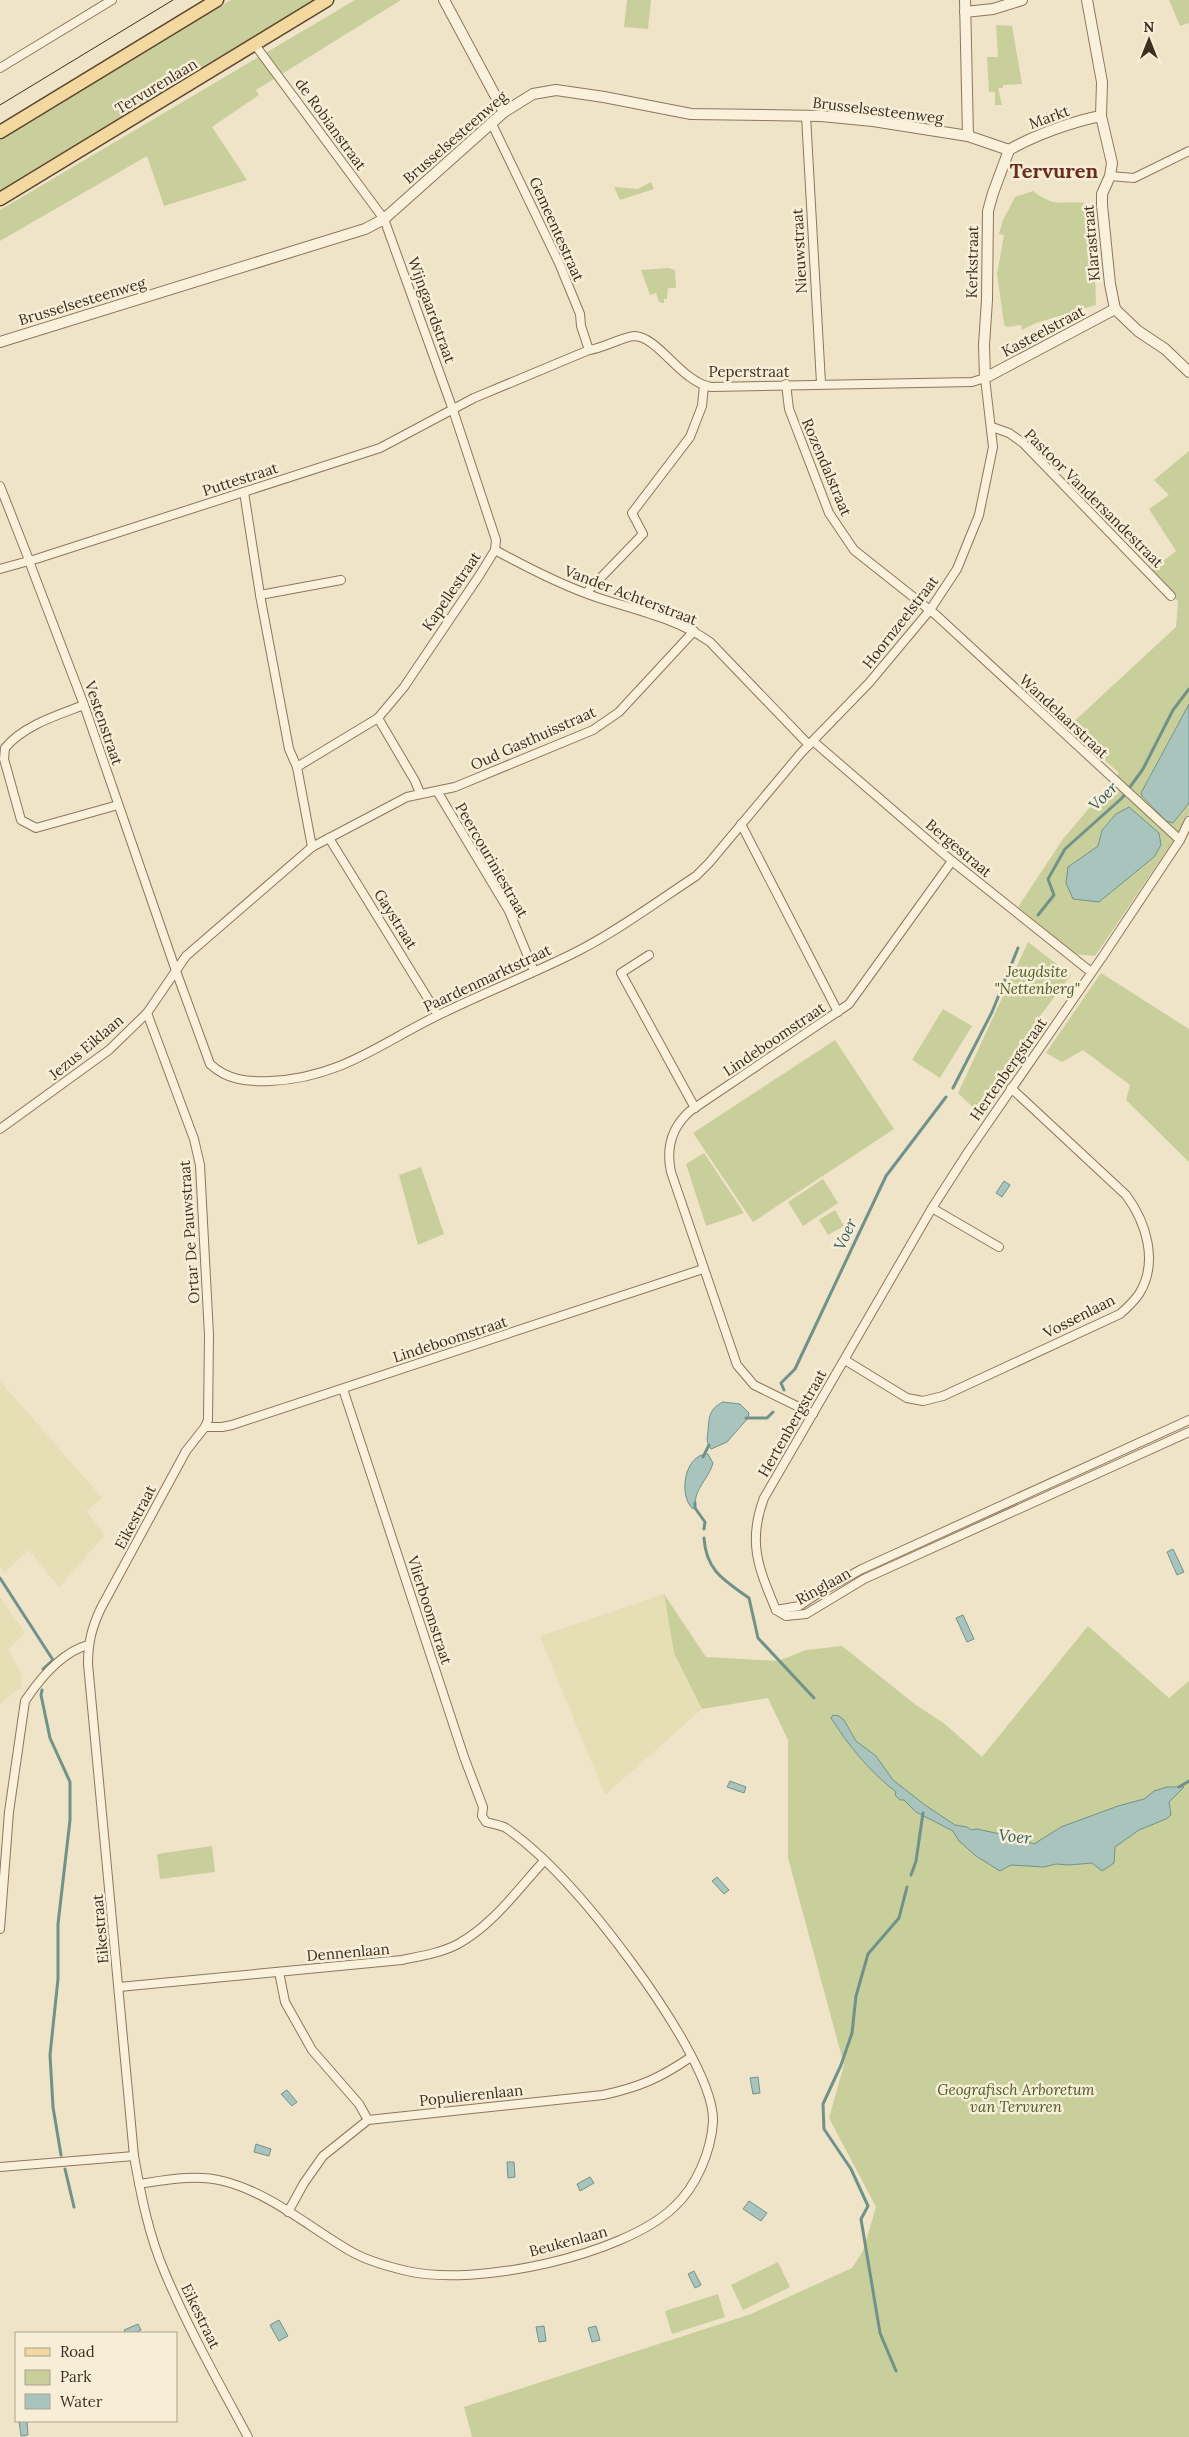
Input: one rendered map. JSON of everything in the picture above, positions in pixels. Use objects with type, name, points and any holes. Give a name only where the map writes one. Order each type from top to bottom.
[{"type":"main road","points":[[0,132],[217,0]]},
{"type":"main road","name":"Tervurenlaan","points":[[0,199],[328,0]]},
{"type":"street","points":[[0,68],[112,0]]},
{"type":"street","points":[[444,0],[504,112]]},
{"type":"street","points":[[965,0],[968,136]]},
{"type":"street","points":[[965,12],[993,9],[1022,0]]},
{"type":"street","name":"Klarastraat","points":[[1087,0],[1103,96],[1101,116],[1111,154],[1110,176],[1102,194],[1102,205],[1110,284],[1115,309]]},
{"type":"street","name":"de Robianstraat","points":[[255,45],[384,219]]},
{"type":"street","name":"Brusselsesteenweg","points":[[0,342],[365,229],[384,219],[491,122],[533,94],[556,90],[604,97],[684,113],[806,116],[873,121],[968,136],[1009,150]]},
{"type":"street","name":"Nieuwstraat","points":[[806,116],[821,383]]},
{"type":"street","name":"Markt","points":[[1009,150],[1101,116]]},
{"type":"street","name":"Gemeentestraat","points":[[491,122],[559,263],[580,314],[581,326],[589,350]]},
{"type":"street","name":"Kerkstraat","points":[[985,378],[984,345],[987,300],[988,211],[1009,150]]},
{"type":"street","points":[[1110,176],[1134,178],[1189,150]]},
{"type":"street","name":"Wijngaardstraat","points":[[384,219],[454,410]]},
{"type":"street","points":[[1115,309],[1138,331],[1165,349],[1189,372]]},
{"type":"street","name":"Kasteelstraat","points":[[985,378],[1115,309]]},
{"type":"street","name":"Peperstraat","points":[[454,410],[482,395],[589,350],[604,348],[631,337],[642,338],[691,379],[704,386],[972,382],[985,378]]},
{"type":"street","name":"Hoornzeelstraat","points":[[811,743],[869,683],[930,610],[960,564],[979,515],[993,447],[985,378]]},
{"type":"street","name":"Rozendalstraat","points":[[786,384],[787,401],[794,425],[829,513],[837,527],[859,556],[930,610]]},
{"type":"street","points":[[586,593],[643,534],[632,513],[690,437],[702,406],[704,386]]},
{"type":"street","name":"Puttestraat","points":[[0,569],[380,448],[454,410]]},
{"type":"street","name":"Kapellestraat","points":[[297,767],[378,718],[404,687],[495,550],[496,540],[454,410]]},
{"type":"street","name":"Pastoor Vandersandestraat","points":[[992,427],[1009,433],[1023,443],[1171,596]]},
{"type":"street","name":"Vestenstraat","points":[[0,486],[84,705],[176,971]]},
{"type":"street","points":[[244,492],[260,595],[289,749],[297,767],[312,847],[407,797],[437,791]]},
{"type":"street","name":"Vander Achterstraat","points":[[495,550],[534,571],[586,593],[673,622],[694,631],[710,642],[811,743]]},
{"type":"street","points":[[260,595],[341,580]]},
{"type":"street","name":"Wandelaarstraat","points":[[930,610],[1129,796],[1180,840]]},
{"type":"street","name":"Oud Gasthuisstraat","points":[[437,791],[455,787],[593,730],[619,712],[694,631]]},
{"type":"street","points":[[84,705],[17,736],[5,748],[4,759],[21,820],[36,828],[118,805]]},
{"type":"street","points":[[378,718],[415,781],[420,793]]},
{"type":"street","name":"Paardenmarktstraat","points":[[176,971],[210,1064],[219,1072],[243,1080],[282,1080],[309,1077],[331,1070],[366,1055],[438,1015],[579,950],[696,876],[811,743]]},
{"type":"street","name":"Bergestraat","points":[[811,743],[952,861],[1091,972]]},
{"type":"street","name":"Peercouriniestraat","points":[[437,791],[508,910],[534,971]]},
{"type":"street","name":"Hertenbergstraat","points":[[776,1610],[758,1566],[755,1546],[757,1522],[767,1493],[932,1208],[1011,1088],[1180,840],[1189,821]]},
{"type":"street","name":"Lindeboomstraat","points":[[741,824],[838,1012],[695,1108],[677,1126],[669,1148],[669,1161],[730,1350],[742,1373],[754,1385],[766,1392],[813,1414]]},
{"type":"street","name":"Gaystraat","points":[[330,838],[438,1015]]},
{"type":"street","name":"Jezus Eiklaan","points":[[0,1130],[109,1050],[147,1013],[186,956],[312,847]]},
{"type":"street","points":[[838,1012],[849,1004],[952,861]]},
{"type":"street","points":[[649,955],[621,973],[695,1108]]},
{"type":"street","name":"Ortar De Pauwstraat","points":[[147,1013],[194,1139],[200,1165],[210,1335],[208,1413],[205,1427]]},
{"type":"street","name":"Vossenlaan","points":[[845,1360],[907,1398],[923,1401],[942,1396],[1120,1314],[1140,1293],[1148,1273],[1149,1258],[1145,1226],[1137,1210],[1126,1194],[1011,1088]]},
{"type":"street","points":[[932,1208],[999,1247]]},
{"type":"street","name":"Lindeboomstraat","points":[[205,1427],[222,1428],[232,1425],[703,1269]]},
{"type":"street","name":"Vlierboomstraat","points":[[342,1389],[464,1757],[483,1808],[482,1816],[486,1822],[504,1826]]},
{"type":"street","name":"Ringlaan","points":[[776,1610],[799,1606],[826,1588],[862,1569],[1189,1420]]},
{"type":"street","name":"Eikestraat","points":[[205,1427],[186,1451],[110,1592],[92,1628],[88,1645],[134,2156],[139,2184],[154,2244],[165,2273],[248,2437]]},
{"type":"street","name":"Ringlaan","points":[[776,1610],[786,1616],[806,1614],[864,1579],[1189,1432]]},
{"type":"street","points":[[0,1929],[9,1812],[25,1701],[35,1686],[70,1653],[88,1645]]},
{"type":"street","name":"Beukenlaan","points":[[139,2184],[176,2179],[221,2180],[259,2193],[355,2254],[407,2271],[438,2275],[504,2271],[562,2259],[608,2246],[648,2227],[674,2207],[694,2184],[705,2154],[713,2121],[705,2084],[659,2000],[602,1923],[544,1861],[504,1826]]},
{"type":"street","name":"Dennenlaan","points":[[119,1987],[402,1960],[431,1954],[458,1944],[496,1914],[544,1861]]},
{"type":"street","points":[[280,1972],[285,2002],[312,2050],[359,2104],[368,2120],[323,2156],[304,2183],[288,2212]]},
{"type":"street","name":"Populierenlaan","points":[[368,2120],[603,2095],[636,2088],[668,2073],[691,2057]]},
{"type":"street","points":[[0,2167],[134,2156]]},
{"type":"shaded area","points":[[0,1381],[102,1498],[86,1511],[105,1535],[59,1587],[29,1550],[4,1573],[0,1567]]},
{"type":"shaded area","points":[[664,1594],[674,1653],[702,1709],[605,1795],[540,1636]]},
{"type":"shaded area","points":[[0,1597],[25,1633],[8,1650],[21,1672],[22,1686],[0,1704]]},
{"type":"green space","points":[[231,0],[314,0],[0,190],[0,140]]},
{"type":"green space","points":[[355,0],[401,0],[256,90],[259,95],[212,127],[247,180],[164,206],[147,156],[0,241],[0,210]]},
{"type":"green space","points":[[627,0],[651,0],[648,29],[624,27]]},
{"type":"green space","points":[[1169,0],[1189,0],[1189,23],[1180,26]]},
{"type":"green space","points":[[996,25],[1012,26],[1022,84],[1003,85],[1003,88],[998,88],[1002,105],[995,105],[995,92],[989,92],[987,57],[998,57]]},
{"type":"green space","points":[[651,182],[654,189],[620,200],[614,187],[638,189]]},
{"type":"green space","points":[[1033,191],[1041,197],[1054,202],[1087,203],[1095,268],[1096,305],[1036,323],[1022,330],[1021,325],[1006,327],[1004,324],[997,274],[1004,235],[999,234],[1003,220],[1015,197]]},
{"type":"green space","points":[[668,268],[675,270],[676,288],[668,288],[667,299],[664,299],[664,303],[659,302],[656,293],[650,295],[641,270]]},
{"type":"green space","points":[[1189,451],[1189,704],[1148,779],[1142,797],[1166,821],[1173,823],[1189,803],[1189,818],[1095,956],[1075,954],[1018,907],[1063,839],[1119,773],[1068,727],[1176,627],[1178,601],[1149,572],[1176,551],[1149,509],[1169,495],[1154,480]],"holes":[[[1129,807],[1160,837],[1154,857],[1099,902],[1068,867],[1098,846],[1102,829],[1116,814]]]},
{"type":"green space","name":"Jeugdsite \"Nettenberg\"","points":[[1028,942],[1071,975],[1031,1028],[1038,1034],[984,1118],[958,1093]]},
{"type":"green space","points":[[1101,973],[1189,1029],[1189,1162],[1126,1100],[1130,1085],[1083,1050],[1062,1062],[1046,1053]]},
{"type":"green space","points":[[943,1009],[972,1026],[940,1078],[912,1060]]},
{"type":"green space","points":[[835,1040],[894,1129],[753,1222],[693,1133]]},
{"type":"green space","points":[[704,1153],[744,1213],[706,1226],[686,1164]]},
{"type":"green space","points":[[421,1167],[444,1234],[418,1245],[399,1175]]},
{"type":"green space","points":[[823,1179],[838,1203],[803,1226],[788,1202]]},
{"type":"green space","points":[[835,1210],[844,1226],[828,1235],[819,1220]]},
{"type":"green space","name":"Geografisch Arboretum van Tervuren","points":[[664,1594],[706,1657],[778,1661],[806,1650],[842,1646],[916,1705],[945,1724],[982,1757],[1088,1626],[1169,1698],[1189,1681],[1189,2437],[472,2437],[464,2407],[751,2314],[852,2268],[863,2251],[876,2207],[829,2118],[844,2065],[788,1858],[788,1740],[768,1698],[702,1709],[674,1653]]},
{"type":"green space","points":[[212,1846],[215,1872],[160,1879],[157,1854]]},
{"type":"green space","points":[[778,2262],[790,2287],[743,2310],[731,2285]]},
{"type":"green space","points":[[718,2294],[725,2317],[672,2334],[665,2311]]},
{"type":"water","points":[[1189,704],[1189,803],[1173,823],[1166,821],[1141,793]]},
{"type":"water","points":[[1129,807],[1159,833],[1161,845],[1154,857],[1099,902],[1073,899],[1066,883],[1068,867],[1098,846],[1102,830],[1116,814]]},
{"type":"water","points":[[1004,1181],[1010,1185],[1002,1197],[996,1193]]},
{"type":"water","points":[[723,1402],[740,1404],[749,1413],[748,1418],[727,1442],[711,1449],[707,1440],[709,1418],[712,1411]]},
{"type":"water","points":[[708,1454],[713,1463],[710,1472],[697,1493],[693,1509],[688,1503],[686,1495],[686,1477],[693,1461],[700,1456]]},
{"type":"water","points":[[1173,1549],[1184,1572],[1177,1575],[1167,1552]]},
{"type":"water","points":[[963,1615],[974,1639],[967,1642],[956,1618]]},
{"type":"water","points":[[833,1715],[839,1716],[844,1720],[856,1741],[876,1756],[893,1780],[955,1825],[967,1827],[971,1830],[977,1829],[1014,1837],[1034,1844],[1061,1827],[1118,1806],[1144,1799],[1154,1791],[1167,1787],[1184,1787],[1169,1802],[1171,1815],[1139,1830],[1115,1847],[1114,1863],[1102,1871],[1092,1863],[1056,1864],[1044,1867],[1011,1865],[1000,1871],[976,1856],[959,1841],[953,1831],[916,1812],[904,1800],[900,1800],[895,1795],[896,1792],[868,1767],[852,1748],[831,1718]]},
{"type":"water","points":[[730,1781],[746,1787],[744,1793],[727,1787]]},
{"type":"water","points":[[717,1877],[729,1890],[724,1894],[712,1881]]},
{"type":"water","points":[[758,2077],[760,2093],[753,2094],[750,2078]]},
{"type":"water","points":[[287,2090],[297,2102],[292,2106],[281,2094]]},
{"type":"water","points":[[256,2144],[271,2149],[269,2156],[254,2152]]},
{"type":"water","points":[[507,2162],[514,2162],[515,2177],[508,2178]]},
{"type":"water","points":[[590,2177],[594,2183],[580,2191],[577,2184]]},
{"type":"water","points":[[749,2201],[767,2213],[761,2221],[743,2209]]},
{"type":"water","points":[[694,2271],[701,2285],[695,2288],[688,2274]]},
{"type":"water","points":[[279,2320],[288,2336],[279,2341],[270,2325]]},
{"type":"water","points":[[138,2324],[141,2330],[125,2332],[124,2330]]},
{"type":"water","points":[[544,2326],[546,2341],[539,2342],[536,2327]]},
{"type":"water","points":[[596,2326],[600,2340],[592,2342],[588,2328]]},
{"type":"water","points":[[19,2422],[27,2422],[28,2435],[21,2436]]},
{"type":"waterway","name":"Voer","points":[[1038,915],[1054,895],[1048,879],[1065,849],[1122,798],[1143,769],[1173,710],[1189,689]]},
{"type":"waterway","name":"Voer","points":[[953,1088],[992,1012],[1018,948]]},
{"type":"waterway","name":"Voer","points":[[784,1390],[781,1383],[795,1369],[886,1176],[946,1097]]},
{"type":"waterway","name":"Voer","points":[[746,1418],[767,1418],[773,1412]]},
{"type":"waterway","name":"Voer","points":[[703,1457],[709,1445]]},
{"type":"waterway","name":"Voer","points":[[695,1503],[695,1508],[705,1522],[704,1529]]},
{"type":"waterway","name":"Voer","points":[[704,1538],[708,1559],[718,1574],[749,1598],[758,1638],[814,1698]]},
{"type":"waterway","points":[[0,1578],[53,1660],[43,1669]]},
{"type":"waterway","points":[[42,1690],[41,1695],[50,1738],[70,1782],[70,1820],[58,1924],[58,1979],[50,2055],[53,2107],[61,2155]]},
{"type":"waterway","name":"Voer","points":[[1179,1787],[1189,1781]]},
{"type":"waterway","points":[[911,1875],[916,1861],[923,1813]]},
{"type":"waterway","points":[[896,2371],[880,2333],[861,2219],[868,2206],[851,2169],[824,2129],[823,2104],[841,2065],[852,2033],[856,1996],[868,1954],[899,1918],[907,1887]]},
{"type":"waterway","points":[[65,2169],[74,2207]]},
{"type":"tram line","points":[[0,105],[173,0]]},
{"type":"district","name":"Tervuren","points":[[1054,170]]}]
